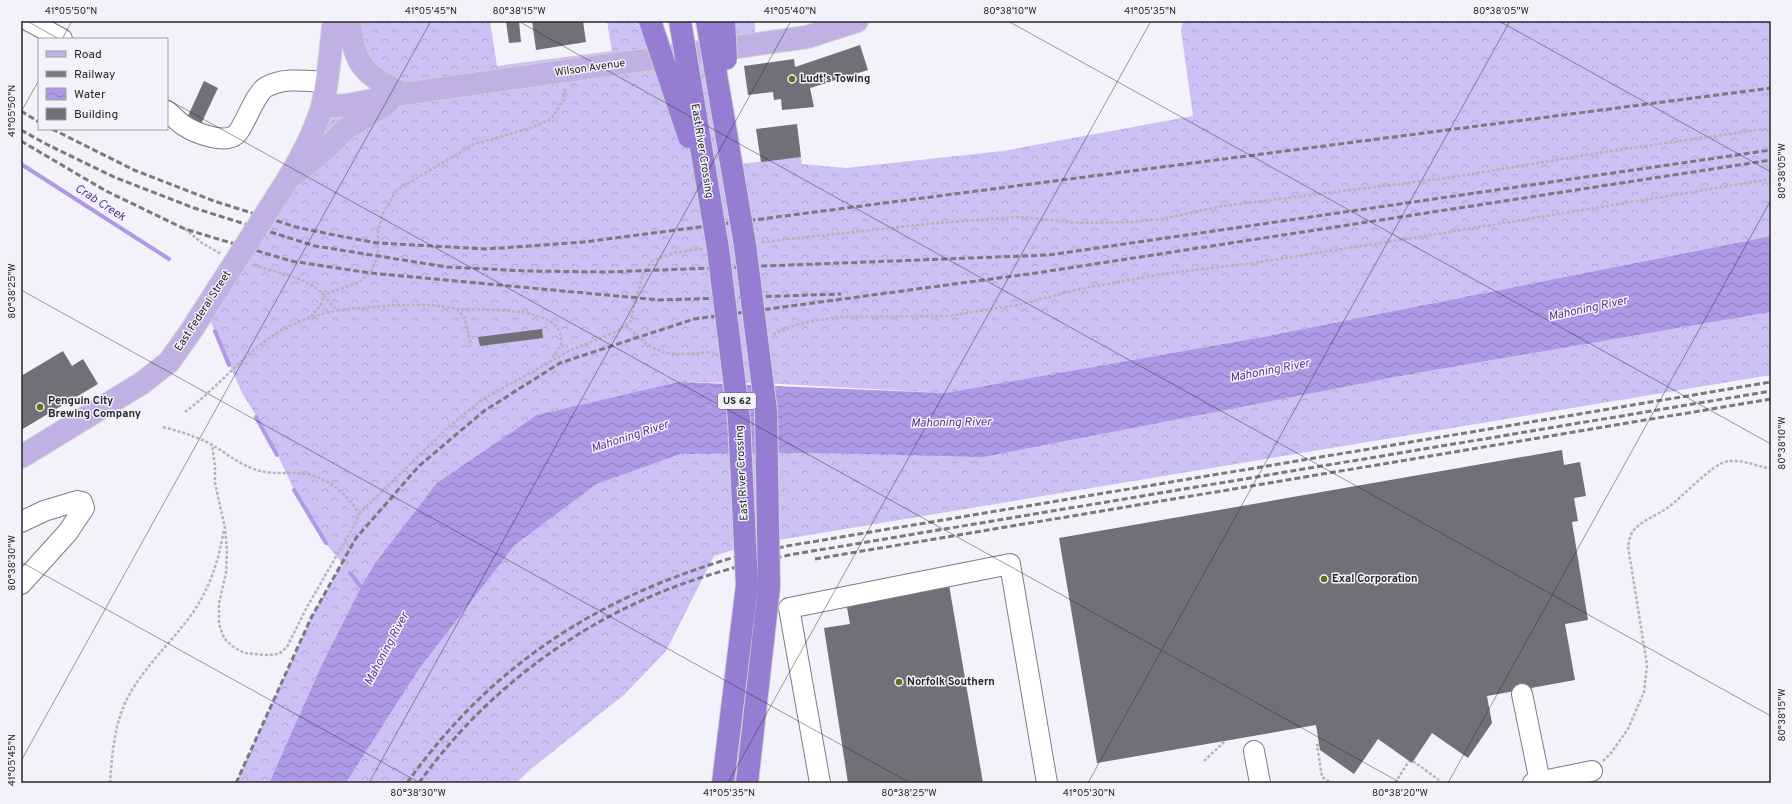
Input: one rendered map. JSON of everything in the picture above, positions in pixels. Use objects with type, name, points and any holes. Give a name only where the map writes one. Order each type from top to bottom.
[{"type":"highway","points":[[650,21],[711,204]]},
{"type":"highway","name":"East River Crossing","points":[[680,21],[711,204],[739,419],[747,585],[723,783]]},
{"type":"highway","name":"US 62","points":[[707,21],[745,245],[766,411],[769,587],[747,783]]},
{"type":"highway","points":[[724,21],[730,160]]},
{"type":"main road","name":"East Federal Street","points":[[21,457],[142,384],[169,362],[193,328],[283,187],[314,128],[322,107],[334,21]]},
{"type":"main road","points":[[349,21],[352,43],[358,60],[365,70],[372,77],[403,94]]},
{"type":"main road","name":"Wilson Avenue","points":[[322,107],[348,105],[403,94],[807,37],[857,21]]},
{"type":"main road","points":[[283,187],[351,125],[403,94]]},
{"type":"lane","points":[[29,21],[60,38]]},
{"type":"lane","points":[[168,112],[184,125],[212,138],[229,138],[239,133],[252,107],[265,87],[289,80],[326,82]]},
{"type":"lane","points":[[21,522],[44,511],[77,501],[81,501],[83,504],[83,513],[21,584]]},
{"type":"lane","points":[[820,783],[789,608],[1010,564],[1047,783]]},
{"type":"lane","points":[[1522,694],[1536,782],[1592,771]]},
{"type":"lane","points":[[1254,751],[1260,783]]},
{"type":"path","points":[[311,317],[320,306],[324,295],[358,282],[370,272],[378,256],[378,231],[382,215],[397,190],[474,144],[531,128],[551,118],[564,100],[567,71]]},
{"type":"path","points":[[754,243],[929,224],[1018,217],[1081,223],[1131,222],[1162,219],[1223,206],[1447,178],[1611,151],[1771,128]]},
{"type":"path","points":[[770,335],[798,324],[836,318],[947,316],[1018,306],[1080,289],[1162,274],[1253,263],[1430,236],[1771,179]]},
{"type":"path","points":[[185,229],[202,244],[225,256]]},
{"type":"path","points":[[212,445],[215,466],[215,483],[225,526],[226,573],[219,603],[219,624],[224,638],[232,646],[244,653],[265,655],[279,654],[287,647],[359,514],[446,429],[480,401],[570,350],[618,331],[630,322],[643,274],[652,261],[677,252],[708,248]]},
{"type":"path","points":[[252,265],[295,277],[314,285],[333,307],[339,310]]},
{"type":"path","points":[[185,412],[272,336],[289,326],[311,317],[339,310],[396,305],[433,305],[458,309],[525,312],[546,320],[556,327],[561,340],[561,345],[557,353],[549,362]]},
{"type":"path","points":[[458,309],[465,318],[471,346]]},
{"type":"path","points":[[626,325],[642,342],[660,352],[681,355],[720,352]]},
{"type":"path","points":[[163,428],[187,433],[212,445],[249,467],[267,473],[310,475],[322,479],[354,504],[359,514]]},
{"type":"path","points":[[1592,771],[1611,753],[1628,729],[1644,692],[1648,665],[1628,546],[1632,532],[1643,522],[1666,508],[1690,490],[1712,468],[1728,461],[1753,463],[1771,469]]},
{"type":"path","points":[[110,783],[114,740],[126,703],[152,660],[176,633],[203,597],[216,568],[225,526]]},
{"type":"path","points":[[1204,761],[1225,741]]},
{"type":"path","points":[[1319,745],[1317,745],[1322,777],[1331,783]]},
{"type":"path","points":[[1395,783],[1411,761],[1439,780]]},
{"type":"green space","points":[[349,21],[490,21],[497,66],[612,51],[607,21],[649,21],[661,58],[712,51],[724,21],[755,21],[755,45],[725,46],[731,165],[801,157],[802,164],[846,168],[1003,151],[1193,116],[1181,30],[1183,21],[1771,21],[1771,236],[1268,336],[945,393],[763,383],[679,382],[361,587],[322,664],[269,783],[236,783],[311,618],[342,563],[323,540],[294,490],[270,438],[242,393],[205,309],[322,107],[403,94],[372,77]]},
{"type":"green space","points":[[1771,312],[1771,375],[749,545],[714,556],[666,651],[625,694],[531,769],[516,783],[346,783],[419,669],[515,545],[597,484],[681,454],[824,453],[1395,377]]},
{"type":"water","name":"Mahoning River","points":[[1771,236],[1771,312],[1395,377],[983,457],[824,453],[681,454],[597,484],[515,545],[419,669],[346,783],[269,783],[322,664],[361,587],[376,562],[437,483],[537,415],[679,382],[945,393],[1268,336]]},
{"type":"building","points":[[506,21],[519,21],[521,42],[509,43]]},
{"type":"building","points":[[532,21],[583,21],[586,42],[536,50]]},
{"type":"building","name":"Ludt's Towing","points":[[860,45],[868,70],[810,88],[814,107],[782,110],[781,99],[774,100],[773,92],[748,95],[744,66],[794,59],[795,67]]},
{"type":"building","points":[[204,81],[218,88],[201,124],[187,118]]},
{"type":"building","points":[[797,124],[801,157],[761,162],[756,129]]},
{"type":"building","points":[[542,329],[543,338],[480,346],[478,337]]},
{"type":"building","name":"Penguin City Brewing Company","points":[[63,351],[72,366],[83,359],[98,384],[21,430],[21,376]]},
{"type":"building","name":"Exal Corporation","points":[[1562,450],[1564,465],[1580,462],[1586,496],[1574,498],[1578,521],[1572,522],[1588,620],[1565,624],[1575,680],[1487,696],[1492,723],[1468,758],[1432,733],[1412,763],[1378,739],[1354,774],[1320,750],[1316,725],[1097,763],[1059,538]]},
{"type":"building","name":"Norfolk Southern","points":[[949,585],[983,783],[848,783],[824,628],[850,624],[846,602]]},
{"type":"waterway","name":"Crab Creek","points":[[21,164],[169,259]]},
{"type":"waterway","name":"Crab Creek","points":[[215,331],[229,365]]},
{"type":"waterway","name":"Crab Creek","points":[[256,417],[277,455]]},
{"type":"waterway","name":"Crab Creek","points":[[294,490],[326,543]]},
{"type":"waterway","name":"Crab Creek","points":[[350,573],[361,587]]},
{"type":"railway","points":[[54,130],[134,170],[214,201],[296,227],[377,243],[487,249],[584,242],[1771,88]]},
{"type":"railway","points":[[21,111],[38,121]]},
{"type":"railway","points":[[21,130],[46,144],[114,177],[194,208],[315,246],[447,267],[526,271],[608,272],[1049,255],[1771,150]]},
{"type":"railway","points":[[21,141],[106,191],[185,229],[291,261],[370,273],[660,300],[841,294]]},
{"type":"railway","points":[[236,783],[311,618],[356,538],[419,466],[484,411],[560,363],[694,319],[1036,273],[1771,160]]},
{"type":"railway","points":[[407,783],[439,742],[472,705],[508,673],[546,644],[587,618],[630,596],[676,577],[725,560],[787,546],[1771,382]]},
{"type":"railway","points":[[419,783],[449,745],[482,710],[517,678],[556,649],[596,624],[639,602],[684,583],[737,567],[789,555],[1771,391]]},
{"type":"railway","points":[[815,559],[1771,399]]},
{"type":"place","name":"Ludt's Towing","points":[[792,79]]},
{"type":"place","name":"Penguin City Brewing Company","points":[[40,407]]},
{"type":"place","name":"Exal Corporation","points":[[1324,579]]},
{"type":"place","name":"Norfolk Southern","points":[[899,682]]}]
